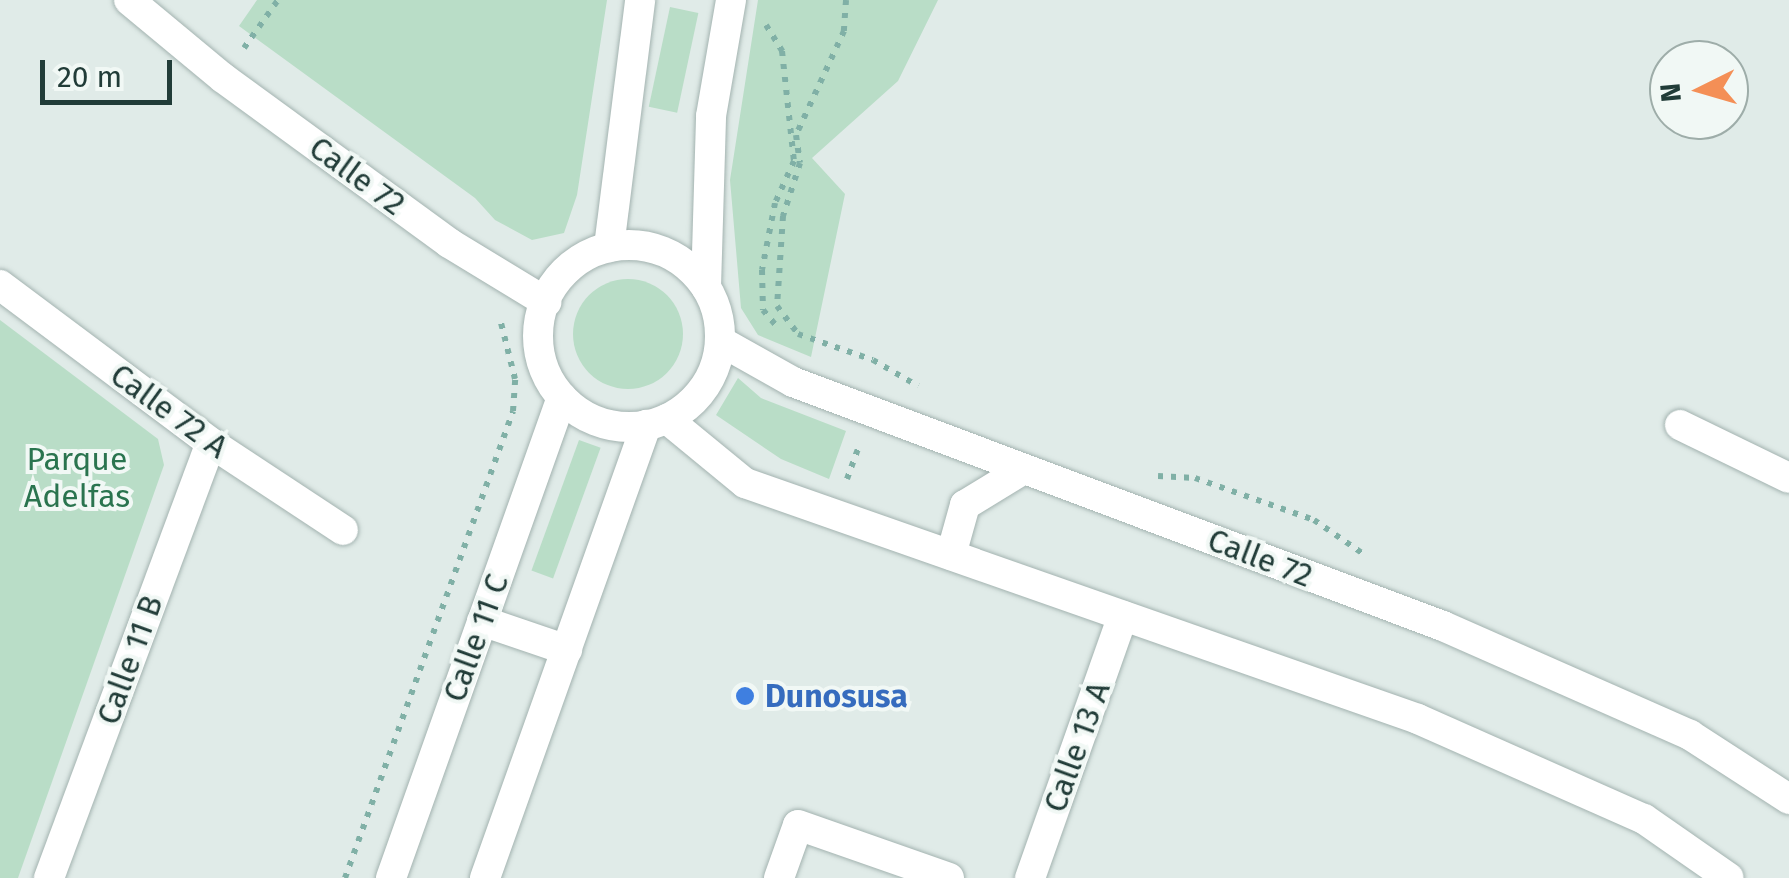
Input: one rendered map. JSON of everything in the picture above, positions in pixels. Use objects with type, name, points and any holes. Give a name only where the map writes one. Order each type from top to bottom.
[{"type":"main road","name":"Calle 72","points":[[129,0],[223,78],[484,264],[546,302]]},
{"type":"main road","points":[[609,247],[640,0]]},
{"type":"main road","points":[[486,878],[566,650],[657,422],[710,379],[720,341],[706,287],[710,116],[731,0]]},
{"type":"main road","points":[[706,287],[674,256],[653,248],[609,247],[570,266],[546,302],[539,342],[562,397],[601,422],[657,422],[745,483],[1418,719],[1644,819],[1729,878]]},
{"type":"main road","name":"Calle 72 A","points":[[0,285],[211,443],[342,530]]},
{"type":"main road","name":"Calle 72","points":[[720,341],[793,382],[1443,626],[1690,735],[1789,799]]},
{"type":"main road","name":"Calle 11 C","points":[[391,878],[562,397]]},
{"type":"main road","points":[[1680,425],[1786,469]]},
{"type":"main road","name":"Calle 11 B","points":[[49,878],[211,443]]},
{"type":"main road","points":[[951,555],[965,504],[1024,469]]},
{"type":"main road","name":"Calle 13 A","points":[[1030,878],[1124,616]]},
{"type":"main road","points":[[482,621],[566,650]]},
{"type":"main road","points":[[779,878],[798,824],[949,878]]},
{"type":"path","points":[[223,78],[278,0]]},
{"type":"path","points":[[766,9],[768,36],[782,51],[794,160],[766,237],[763,310],[791,344],[931,393],[873,360],[798,334],[777,306],[783,216],[800,163],[796,135],[844,30],[846,0]]},
{"type":"path","points":[[345,878],[513,411],[515,379],[484,264]]},
{"type":"path","points":[[834,514],[872,412]]},
{"type":"green space","points":[[257,0],[607,0],[577,195],[564,233],[532,240],[495,220],[475,198],[239,26]]},
{"type":"green space","points":[[758,0],[938,0],[898,81],[812,158],[845,194],[811,357],[758,335],[741,308],[730,180]]},
{"type":"green space","points":[[670,7],[698,13],[677,113],[649,107]]},
{"type":"green space","points":[[628,279],[649,284],[667,295],[678,313],[683,334],[678,355],[667,373],[649,384],[628,389],[607,384],[589,373],[578,355],[573,334],[578,313],[589,295],[607,284]]},
{"type":"green space","name":"Parque Adelfas","points":[[0,320],[158,439],[164,465],[18,878],[0,878]]},
{"type":"green space","points":[[738,378],[761,398],[846,431],[829,479],[781,459],[716,415]]},
{"type":"green space","points":[[579,440],[601,448],[553,578],[531,571]]},
{"type":"place","name":"Dunosusa","points":[[745,696]]}]
